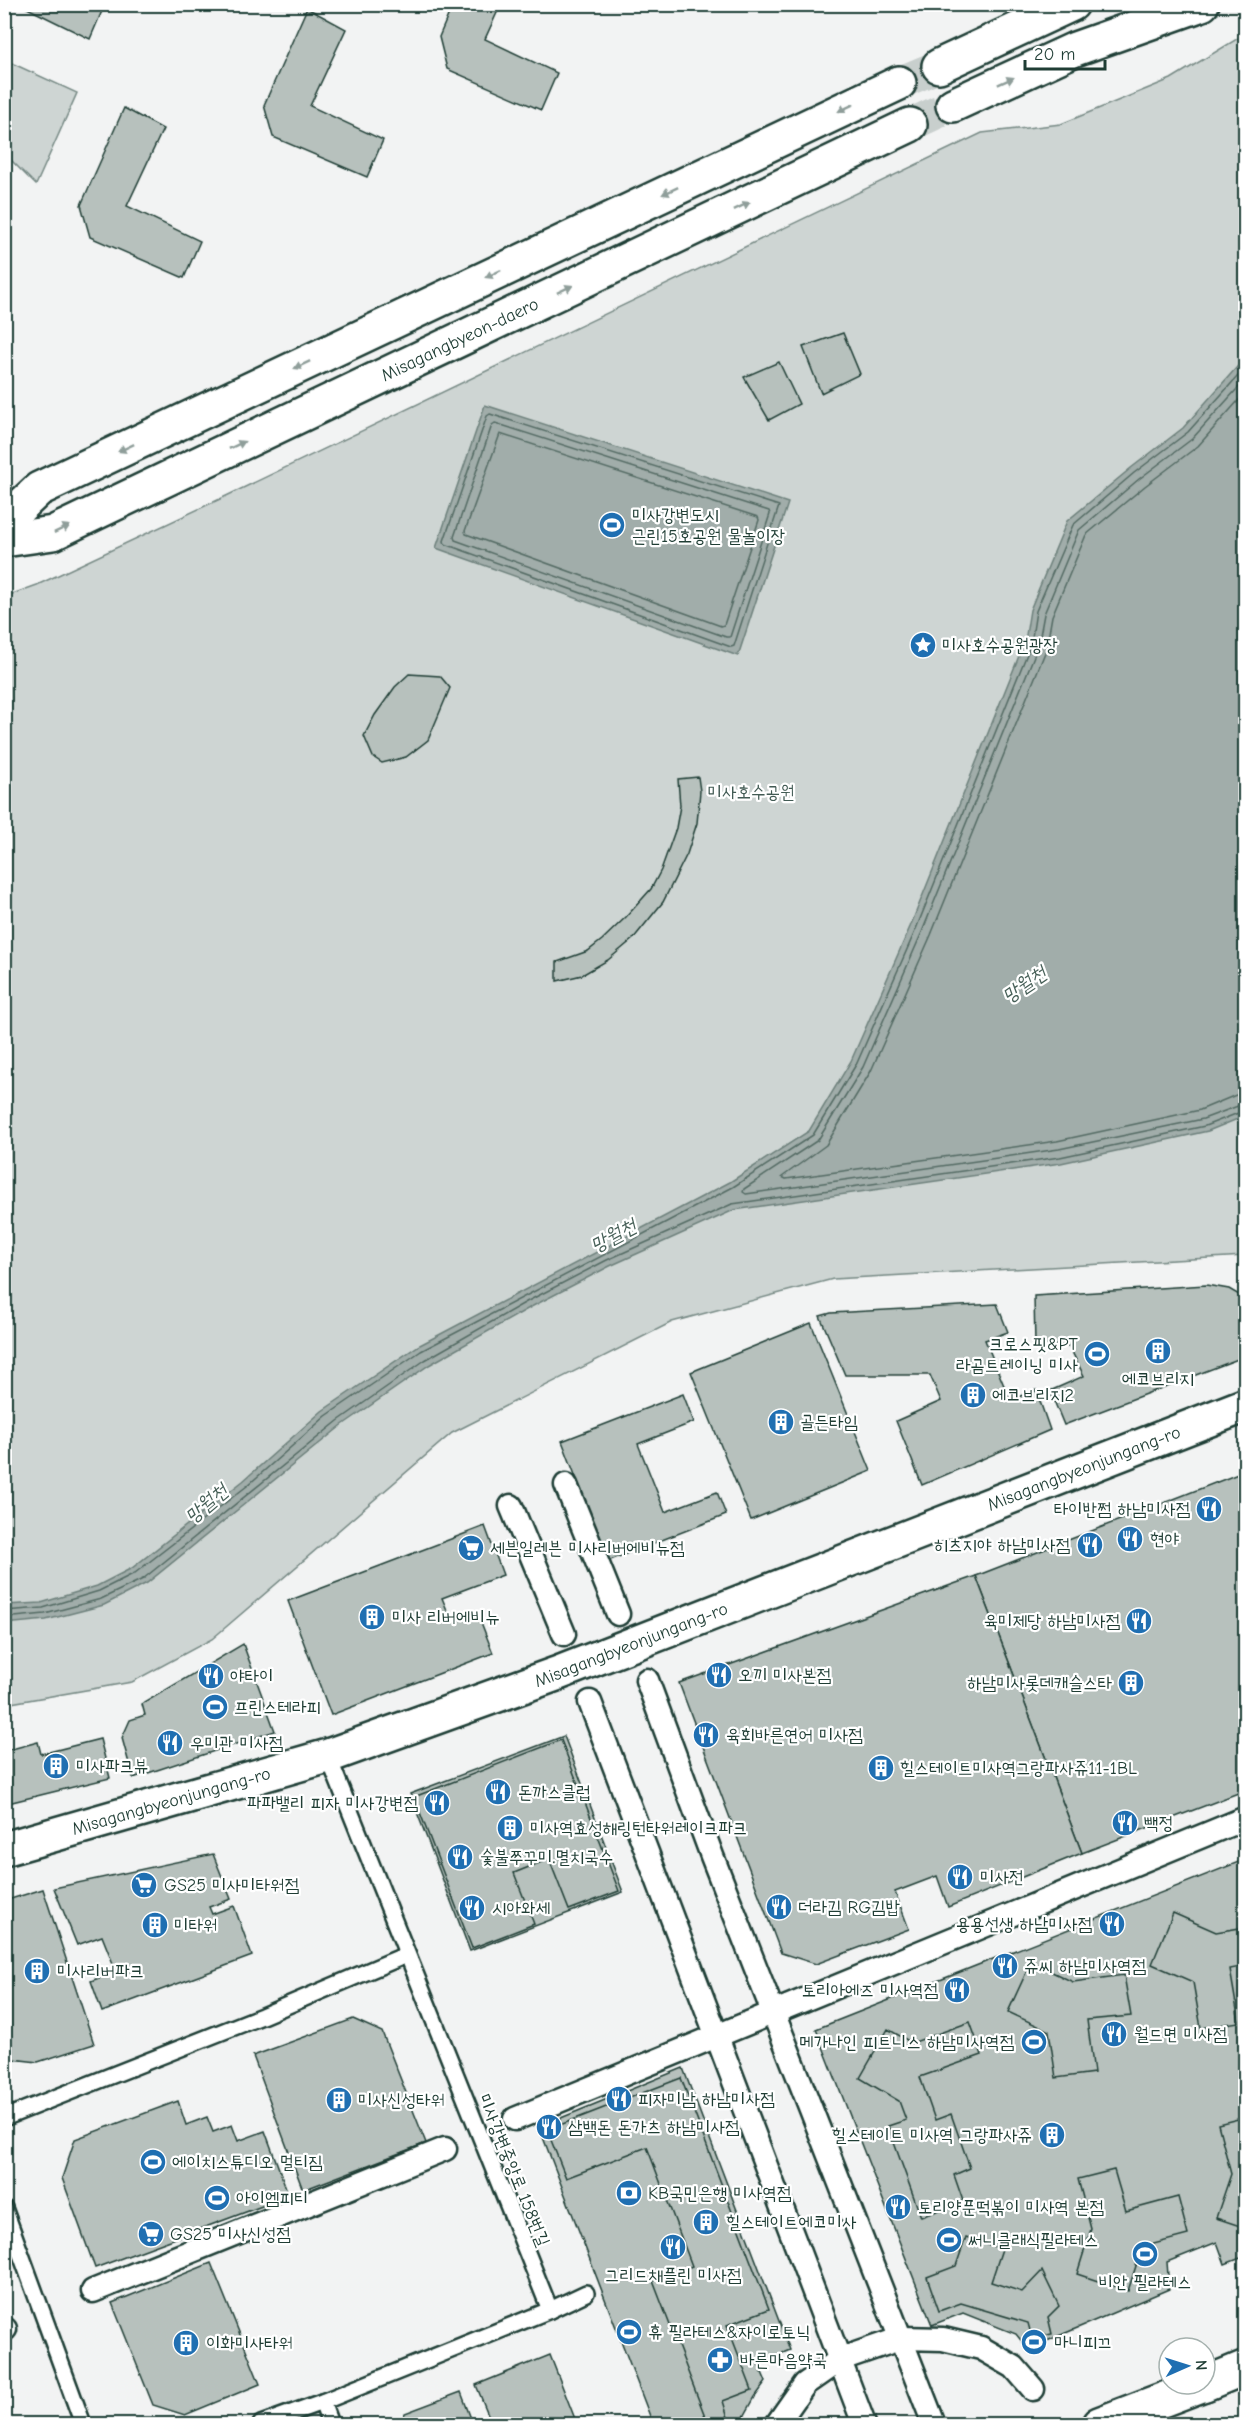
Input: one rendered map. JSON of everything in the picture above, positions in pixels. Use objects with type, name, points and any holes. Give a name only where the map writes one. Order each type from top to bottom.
[{"type":"main road","points":[[939,66],[1071,4]]},
{"type":"main road","points":[[953,105],[1075,50],[1202,4]]},
{"type":"main road","points":[[4,522],[39,489],[899,83]]},
{"type":"main road","name":"Misagangbyeon-daero","points":[[4,540],[53,533],[910,125]]},
{"type":"main road","name":"Misagangbyeonjungang-ro","points":[[4,1849],[328,1756],[555,1674],[1245,1405]]},
{"type":"main road","points":[[1217,2379],[1245,2367]]},
{"type":"main road","points":[[1099,2424],[1172,2396]]},
{"type":"street","points":[[566,1485],[618,1614]]},
{"type":"street","points":[[511,1506],[564,1634]]},
{"type":"street","points":[[647,1680],[712,1856],[934,2424]]},
{"type":"street","points":[[590,1702],[864,2424]]},
{"type":"street","points":[[515,2119],[1245,1818]]},
{"type":"street","points":[[93,2291],[445,2148]]},
{"type":"street","points":[[777,2424],[805,2385],[841,2359],[902,2338],[943,2339],[981,2348],[1014,2367],[1033,2389]]},
{"type":"lane","name":"미사강변중앙로 158번길","points":[[328,1756],[550,2310]]},
{"type":"lane","points":[[4,2118],[406,1955]]},
{"type":"lane","points":[[4,2208],[83,2424]]},
{"type":"lane","points":[[261,2424],[322,2403],[550,2310],[586,2293]]},
{"type":"lane","points":[[322,2403],[330,2424]]},
{"type":"green space","name":"미사호수공원","points":[[1245,34],[1245,1256],[833,1279],[672,1322],[452,1433],[212,1639],[132,1682],[5,1704],[4,597],[37,585],[220,499],[982,133],[1061,124],[1171,79]]},
{"type":"green space","points":[[5,60],[77,93],[36,185],[10,159],[5,143]]},
{"type":"water","name":"망월천","points":[[1245,358],[1245,1116],[1208,1131],[1061,1163],[734,1210],[610,1266],[531,1307],[429,1365],[341,1426],[147,1583],[104,1605],[46,1620],[5,1624],[5,1605],[41,1603],[97,1586],[132,1568],[243,1481],[322,1411],[418,1346],[730,1182],[809,1131],[851,1061],[910,927],[1025,641],[1030,610],[1067,521],[1183,428]]},
{"type":"water","name":"미사강변도시 근린15호공원 물놀이장","points":[[485,405],[788,503],[738,656],[436,548]]},
{"type":"building","points":[[19,4],[105,4],[90,39]]},
{"type":"building","points":[[453,4],[501,4],[485,39],[557,73],[541,110],[447,69],[439,37]]},
{"type":"building","points":[[307,8],[346,29],[310,106],[383,140],[367,177],[273,137],[264,105]]},
{"type":"building","points":[[124,108],[163,129],[127,206],[200,241],[184,278],[90,237],[81,205]]},
{"type":"building","points":[[843,333],[860,374],[821,393],[803,347]]},
{"type":"building","points":[[779,362],[799,404],[769,420],[744,377]]},
{"type":"building","points":[[409,674],[440,676],[450,688],[428,740],[406,757],[382,763],[373,757],[364,736],[375,715],[395,687]]},
{"type":"building","points":[[698,777],[700,791],[697,823],[687,854],[663,902],[633,939],[608,960],[582,975],[557,981],[557,962],[588,951],[626,917],[651,889],[661,870],[676,828],[680,806],[678,779]]},
{"type":"building","name":"에코브리지","points":[[1206,1285],[1229,1289],[1241,1296],[1246,1306],[1246,1356],[1064,1425],[1050,1391],[1084,1376],[1069,1346],[1035,1344],[1034,1296]]},
{"type":"building","name":"에코브리지2","points":[[997,1304],[1008,1332],[985,1340],[1010,1400],[1036,1390],[1050,1430],[922,1485],[896,1421],[941,1401],[930,1375],[845,1375],[820,1316],[831,1313]]},
{"type":"building","name":"골든타임","points":[[811,1323],[871,1471],[751,1520],[691,1372]]},
{"type":"building","points":[[683,1394],[694,1422],[638,1444],[665,1512],[717,1492],[726,1515],[608,1561],[562,1441]]},
{"type":"building","name":"하남미사롯데캐슬스타","points":[[1246,1472],[1246,1790],[1082,1853],[976,1576]]},
{"type":"building","name":"미사 리버에비뉴","points":[[485,1526],[503,1575],[442,1598],[452,1622],[477,1612],[493,1653],[331,1715],[288,1601]]},
{"type":"building","name":"힐스테이트미사역그랑파사쥬11-1BL","points":[[976,1576],[1082,1853],[948,1907],[937,1876],[895,1892],[909,1929],[816,1964],[781,1953],[679,1683]]},
{"type":"building","points":[[243,1644],[275,1731],[133,1778],[122,1738],[130,1720],[145,1715],[142,1704]]},
{"type":"building","name":"미사역효성해링턴타워레이크파크","points":[[564,1736],[623,1892],[470,1951],[410,1794]]},
{"type":"building","name":"미사파크뷰","points":[[100,1739],[110,1778],[4,1804],[4,1751],[38,1742],[41,1754]]},
{"type":"building","name":"미사역효성해링턴타워레이크파크","points":[[561,1740],[619,1891],[569,1910],[549,1859],[514,1873],[534,1924],[472,1948],[414,1797]]},
{"type":"building","name":"미타워","points":[[213,1854],[231,1899],[209,1907],[212,1914],[234,1906],[252,1956],[102,2012],[91,1981],[116,1971],[102,1936],[77,1945],[54,1888]]},
{"type":"building","name":"힐스테이트 미사역 그랑파사쥬","points":[[1246,1859],[1246,2256],[1225,2264],[1217,2242],[1167,2262],[1169,2289],[1028,2349],[1016,2334],[963,2313],[932,2325],[816,2029]]},
{"type":"building","name":"미사리버파크","points":[[43,1889],[94,2044],[38,2062],[12,2059],[4,2041],[4,1901]]},
{"type":"building","points":[[1173,1913],[1216,1932],[1246,1927],[1246,1966],[1230,1969],[1239,2022],[1201,2028],[1193,1982],[1152,1964]]},
{"type":"building","points":[[1031,1962],[1073,1982],[1124,1975],[1131,2016],[1087,2020],[1094,2073],[1056,2078],[1049,2031],[1008,2012]]},
{"type":"building","name":"미사신성타워","points":[[353,2019],[382,2032],[426,2143],[303,2190],[253,2056]]},
{"type":"building","points":[[970,2022],[982,2055],[920,2077],[935,2120],[951,2114],[970,2168],[954,2175],[963,2201],[921,2217],[888,2126],[906,2120],[899,2101],[860,2078],[888,2029],[912,2043]]},
{"type":"building","points":[[683,2068],[790,2350],[758,2363],[766,2382],[740,2424],[670,2424],[669,2421],[653,2424],[539,2127]]},
{"type":"building","name":"힐스테이트에코미사","points":[[681,2078],[769,2309],[727,2325],[752,2390],[723,2401],[730,2424],[708,2424],[653,2281],[692,2266],[647,2147],[566,2178],[547,2130]]},
{"type":"building","points":[[178,2101],[186,2125],[207,2117],[213,2132],[232,2125],[238,2141],[265,2131],[289,2196],[95,2268],[62,2178],[75,2139]]},
{"type":"building","points":[[1246,2117],[1246,2228],[1216,2218],[1231,2174],[1218,2124]]},
{"type":"building","points":[[1114,2170],[1126,2211],[1178,2197],[1188,2235],[1142,2247],[1128,2291],[1077,2274],[1091,2229],[1078,2179]]},
{"type":"building","points":[[966,2237],[1002,2249],[991,2282],[1022,2292],[1042,2271],[1059,2306],[1048,2317],[1052,2334],[1032,2338],[1028,2323],[961,2303],[939,2311],[927,2277],[956,2266]]},
{"type":"building","name":"이화미사타워","points":[[211,2263],[260,2384],[185,2415],[153,2405],[112,2303]]},
{"type":"building","points":[[550,2355],[577,2424],[492,2424],[476,2385]]},
{"type":"building","points":[[461,2392],[473,2424],[401,2424],[405,2413]]},
{"type":"tunnel","points":[[899,83],[939,66]]},
{"type":"tunnel","points":[[910,125],[953,105]]},
{"type":"place","name":"미사강변도시 근린15호공원 물놀이장","points":[[612,525]]},
{"type":"place","name":"미사호수공원광장","points":[[923,645]]},
{"type":"place","name":"에코브리지","points":[[1158,1351]]},
{"type":"place","name":"크로스핏&PT 라곰트레이닝 미사","points":[[1097,1354]]},
{"type":"place","name":"에코브리지2","points":[[973,1395]]},
{"type":"place","name":"골든타임","points":[[781,1422]]},
{"type":"place","name":"타이반쩜 하남미사점","points":[[1209,1509]]},
{"type":"place","name":"현야","points":[[1130,1539]]},
{"type":"place","name":"히츠지야 하남미사점","points":[[1090,1545]]},
{"type":"place","name":"세븐일레븐 미사리버에비뉴점","points":[[471,1548]]},
{"type":"place","name":"미사 리버에비뉴","points":[[372,1617]]},
{"type":"place","name":"육미제당 하남미사점","points":[[1139,1621]]},
{"type":"place","name":"오끼 미사본점","points":[[719,1675]]},
{"type":"place","name":"야타이","points":[[211,1676]]},
{"type":"place","name":"하남미사롯데캐슬스타","points":[[1131,1683]]},
{"type":"place","name":"프린스테라피","points":[[215,1707]]},
{"type":"place","name":"육회바른연어 미사점","points":[[706,1735]]},
{"type":"place","name":"우미관 미사점","points":[[170,1743]]},
{"type":"place","name":"미사파크뷰","points":[[56,1766]]},
{"type":"place","name":"힐스테이트미사역그랑파사쥬11-1BL","points":[[881,1768]]},
{"type":"place","name":"돈까스클럽","points":[[498,1792]]},
{"type":"place","name":"파파밸리 피자 미사강변점","points":[[437,1803]]},
{"type":"place","name":"빽정","points":[[1125,1823]]},
{"type":"place","name":"미사역효성해링턴타워레이크파크","points":[[510,1828]]},
{"type":"place","name":"숯불쭈꾸미.멸치국수","points":[[460,1857]]},
{"type":"place","name":"미사전","points":[[960,1877]]},
{"type":"place","name":"GS25 미사미타워점","points":[[144,1885]]},
{"type":"place","name":"더라김 RG김밥","points":[[779,1907]]},
{"type":"place","name":"시아와세","points":[[472,1908]]},
{"type":"place","name":"용용선생 하남미사점","points":[[1112,1924]]},
{"type":"place","name":"미타워","points":[[155,1925]]},
{"type":"place","name":"쥬씨 하남미사역점","points":[[1005,1966]]},
{"type":"place","name":"미사리버파크","points":[[37,1971]]},
{"type":"place","name":"토리아에즈 미사역점","points":[[957,1990]]},
{"type":"place","name":"월드면 미사점","points":[[1114,2034]]},
{"type":"place","name":"메가나인 피트니스 하남미사역점","points":[[1034,2042]]},
{"type":"place","name":"피자미남 하남미사점","points":[[619,2099]]},
{"type":"place","name":"미사신성타워","points":[[339,2100]]},
{"type":"place","name":"삼백돈 돈가츠 하남미사점","points":[[549,2127]]},
{"type":"place","name":"힐스테이트 미사역 그랑파사쥬","points":[[1052,2135]]},
{"type":"place","name":"에이치스튜디오 멀티짐","points":[[153,2162]]},
{"type":"place","name":"KB국민은행 미사역점","points":[[629,2193]]},
{"type":"place","name":"아이엠피티","points":[[217,2198]]},
{"type":"place","name":"토리양푼떡볶이 미사역 본점","points":[[898,2207]]},
{"type":"place","name":"힐스테이트에코미사","points":[[706,2222]]},
{"type":"place","name":"GS25 미사신성점","points":[[151,2234]]},
{"type":"place","name":"써니클래식필라테스","points":[[949,2240]]},
{"type":"place","name":"그리드채플린 미사점","points":[[673,2247]]},
{"type":"place","name":"비안 필라테스","points":[[1145,2254]]},
{"type":"place","name":"휴 필라테스&자이로토닉","points":[[629,2332]]},
{"type":"place","name":"마니피끄","points":[[1034,2342]]},
{"type":"place","name":"이화미사타워","points":[[186,2343]]},
{"type":"place","name":"바른마음약국","points":[[720,2360]]}]
